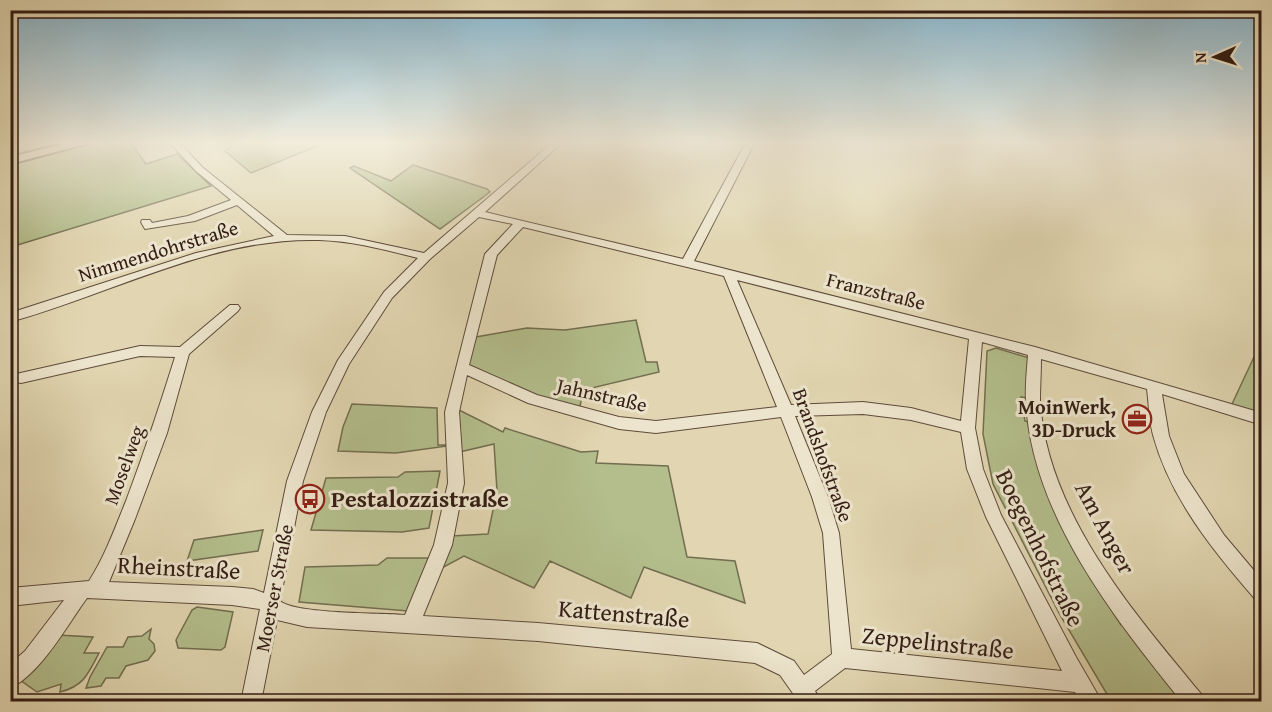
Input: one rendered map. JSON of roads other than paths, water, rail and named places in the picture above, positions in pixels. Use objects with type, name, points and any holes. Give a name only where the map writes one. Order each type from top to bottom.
[{"type":"street","points":[[207,175],[284,238]]},
{"type":"street","name":"Moerser Straße","points":[[251,702],[295,481],[318,412],[343,363],[388,295],[426,257],[521,175]]},
{"type":"street","points":[[687,263],[733,175]]},
{"type":"street","points":[[146,222],[149,227],[191,219],[238,201]]},
{"type":"street","name":"Franzstraße","points":[[477,213],[976,336],[1262,419]]},
{"type":"street","points":[[411,623],[443,545],[456,483],[452,412],[491,254],[520,223]]},
{"type":"street","name":"Nimmendohrstraße","points":[[10,318],[199,254],[245,243],[284,238],[320,237],[394,249],[426,257]]},
{"type":"street","name":"Brandshofstraße","points":[[729,275],[786,411],[820,497],[831,533],[842,658]]},
{"type":"street","points":[[21,378],[140,351],[183,352],[234,308]]},
{"type":"street","name":"Boegenhofstraße","points":[[976,336],[968,428],[975,469],[986,500],[1092,702]]},
{"type":"street","name":"Moselweg","points":[[89,589],[105,572],[127,519],[159,433],[183,352]]},
{"type":"street","name":"Am Anger","points":[[1035,352],[1030,380],[1035,426],[1046,466],[1065,514],[1103,583],[1130,623],[1195,702]]},
{"type":"street","name":"Jahnstraße","points":[[462,367],[533,399],[619,423],[656,427],[786,411],[863,408],[911,414],[968,428]]},
{"type":"street","points":[[1154,386],[1162,437],[1191,500],[1229,555],[1262,594]]},
{"type":"street","points":[[10,678],[32,658],[89,589]]},
{"type":"street","name":"Rheinstraße","points":[[10,597],[89,589],[232,596],[253,598],[270,604]]},
{"type":"street","name":"Kattenstraße","points":[[270,604],[279,612],[289,615],[757,652],[787,668],[807,695]]},
{"type":"street","name":"Zeppelinstraße","points":[[807,695],[842,658],[1080,683]]},
{"type":"place","name":"MoinWerk, 3D-Druck","points":[[1137,419]]},
{"type":"place","name":"Pestalozzistraße","points":[[310,499]]}]
